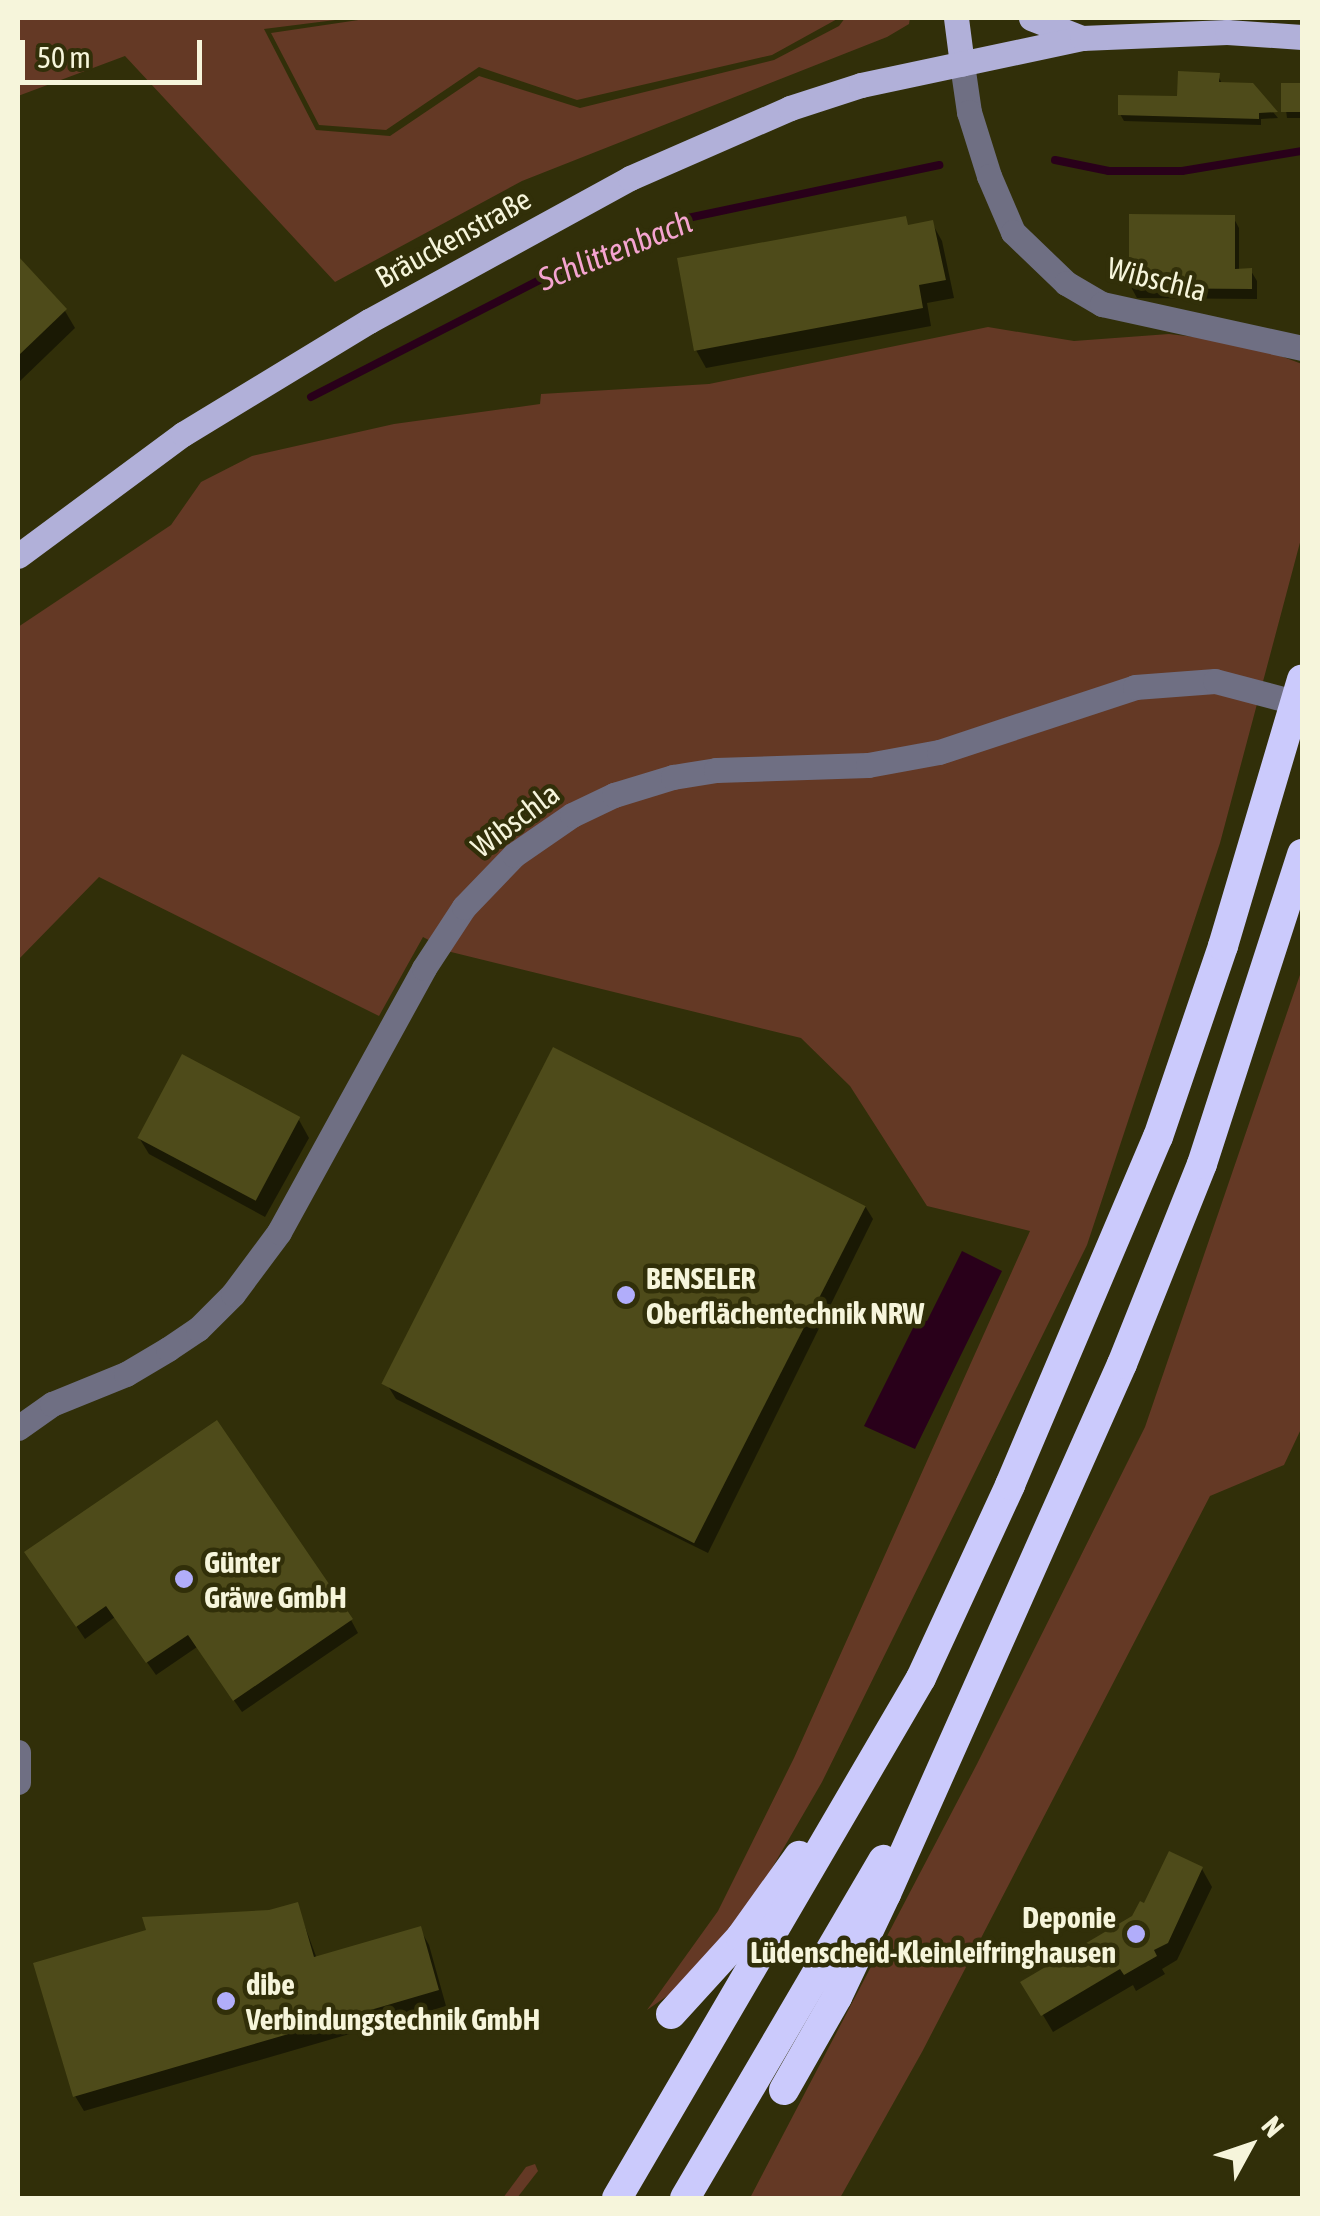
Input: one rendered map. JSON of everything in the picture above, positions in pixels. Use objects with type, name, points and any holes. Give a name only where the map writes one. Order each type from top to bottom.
[{"type":"highway","points":[[617,2198],[905,1708],[978,1558],[1158,1136],[1223,946],[1302,679]]},
{"type":"highway","points":[[784,2090],[878,1912],[957,1732],[1004,1638],[1122,1364],[1202,1164],[1302,854]]},
{"type":"highway","points":[[671,2014],[741,1936],[905,1708]]},
{"type":"highway","points":[[684,2198],[957,1732]]},
{"type":"main road","points":[[956,18],[962,64]]},
{"type":"main road","points":[[1031,18],[1082,38],[1227,32],[1302,38]]},
{"type":"main road","name":"Bräuckenstraße","points":[[18,556],[200,424],[369,321],[630,178],[790,108],[861,85],[1082,38]]},
{"type":"street","name":"Wibschla","points":[[962,64],[969,112],[989,176],[1013,232],[1066,283],[1102,304],[1286,340],[1302,348]]},
{"type":"street","name":"Wibschla","points":[[18,1428],[52,1404],[126,1374],[168,1350],[198,1329],[233,1294],[279,1232],[424,968],[464,906],[514,854],[572,815],[614,795],[673,777],[716,770],[868,765],[939,752],[1135,687],[1215,681],[1302,704]]},
{"type":"street","points":[[18,1752],[18,1782]]},
{"type":"shaded area","points":[[18,18],[351,18],[264,29],[316,130],[390,136],[479,76],[580,108],[774,60],[839,26],[845,18],[910,18],[909,24],[887,37],[522,181],[335,282],[125,56],[18,96]]},
{"type":"shaded area","points":[[372,18],[839,18],[772,55],[577,100],[479,67],[386,130],[319,125],[271,33]]},
{"type":"shaded area","points":[[988,327],[1074,341],[1169,334],[1246,343],[1302,364],[1302,535],[1220,843],[1087,1245],[822,1782],[743,1918],[670,1994],[647,2010],[718,1911],[794,1758],[1030,1231],[927,1206],[850,1086],[801,1038],[451,952],[423,937],[379,1016],[99,877],[18,960],[18,627],[171,525],[201,482],[252,456],[394,424],[540,404],[541,394],[709,384]]},
{"type":"shaded area","points":[[1302,969],[1302,1427],[1284,1465],[1210,1496],[922,2052],[840,2198],[750,2198],[977,1764],[1145,1427]]},
{"type":"shaded area","points":[[962,1251],[1002,1271],[915,1449],[864,1426],[918,1318],[927,1321]]},
{"type":"shaded area","points":[[535,2164],[538,2171],[517,2198],[503,2198],[526,2167]]},
{"type":"building","points":[[1178,71],[1220,73],[1219,82],[1253,83],[1278,112],[1259,113],[1259,119],[1118,115],[1118,95],[1177,96]]},
{"type":"building","points":[[1281,83],[1302,83],[1302,112],[1281,112]]},
{"type":"building","points":[[1129,214],[1235,215],[1235,269],[1252,268],[1252,289],[1129,288]]},
{"type":"building","points":[[906,216],[908,225],[933,220],[946,280],[919,285],[923,308],[694,351],[677,258]]},
{"type":"building","points":[[18,256],[67,309],[18,356]]},
{"type":"building","name":"BENSELER Oberflächentechnik NRW","points":[[553,1047],[866,1206],[694,1543],[381,1384]]},
{"type":"building","points":[[182,1054],[300,1117],[256,1201],[137,1138]]},
{"type":"building","name":"Günter Gräwe GmbH","points":[[217,1420],[353,1619],[233,1701],[188,1635],[146,1663],[106,1606],[76,1627],[24,1552]]},
{"type":"building","name":"Deponie Lüdenscheid-Kleinleifringhausen","points":[[1169,1851],[1203,1867],[1168,1943],[1154,1950],[1157,1956],[1124,1975],[1120,1969],[1041,2016],[1020,1982],[1132,1916],[1140,1901],[1144,1903]]},
{"type":"building","points":[[298,1902],[314,1957],[421,1926],[439,1990],[73,2097],[33,1963],[146,1930],[142,1917],[269,1910]]},
{"type":"waterway","name":"Schlittenbach","points":[[1055,160],[1109,171],[1182,171],[1302,151]]},
{"type":"waterway","name":"Schlittenbach","points":[[311,397],[544,278],[683,219],[939,165]]},
{"type":"place","name":"BENSELER Oberflächentechnik NRW","points":[[626,1295]]},
{"type":"place","name":"Günter Gräwe GmbH","points":[[184,1579]]},
{"type":"place","name":"Deponie Lüdenscheid-Kleinleifringhausen","points":[[1136,1934]]},
{"type":"place","name":"dibe Verbindungstechnik GmbH","points":[[226,2001]]}]
